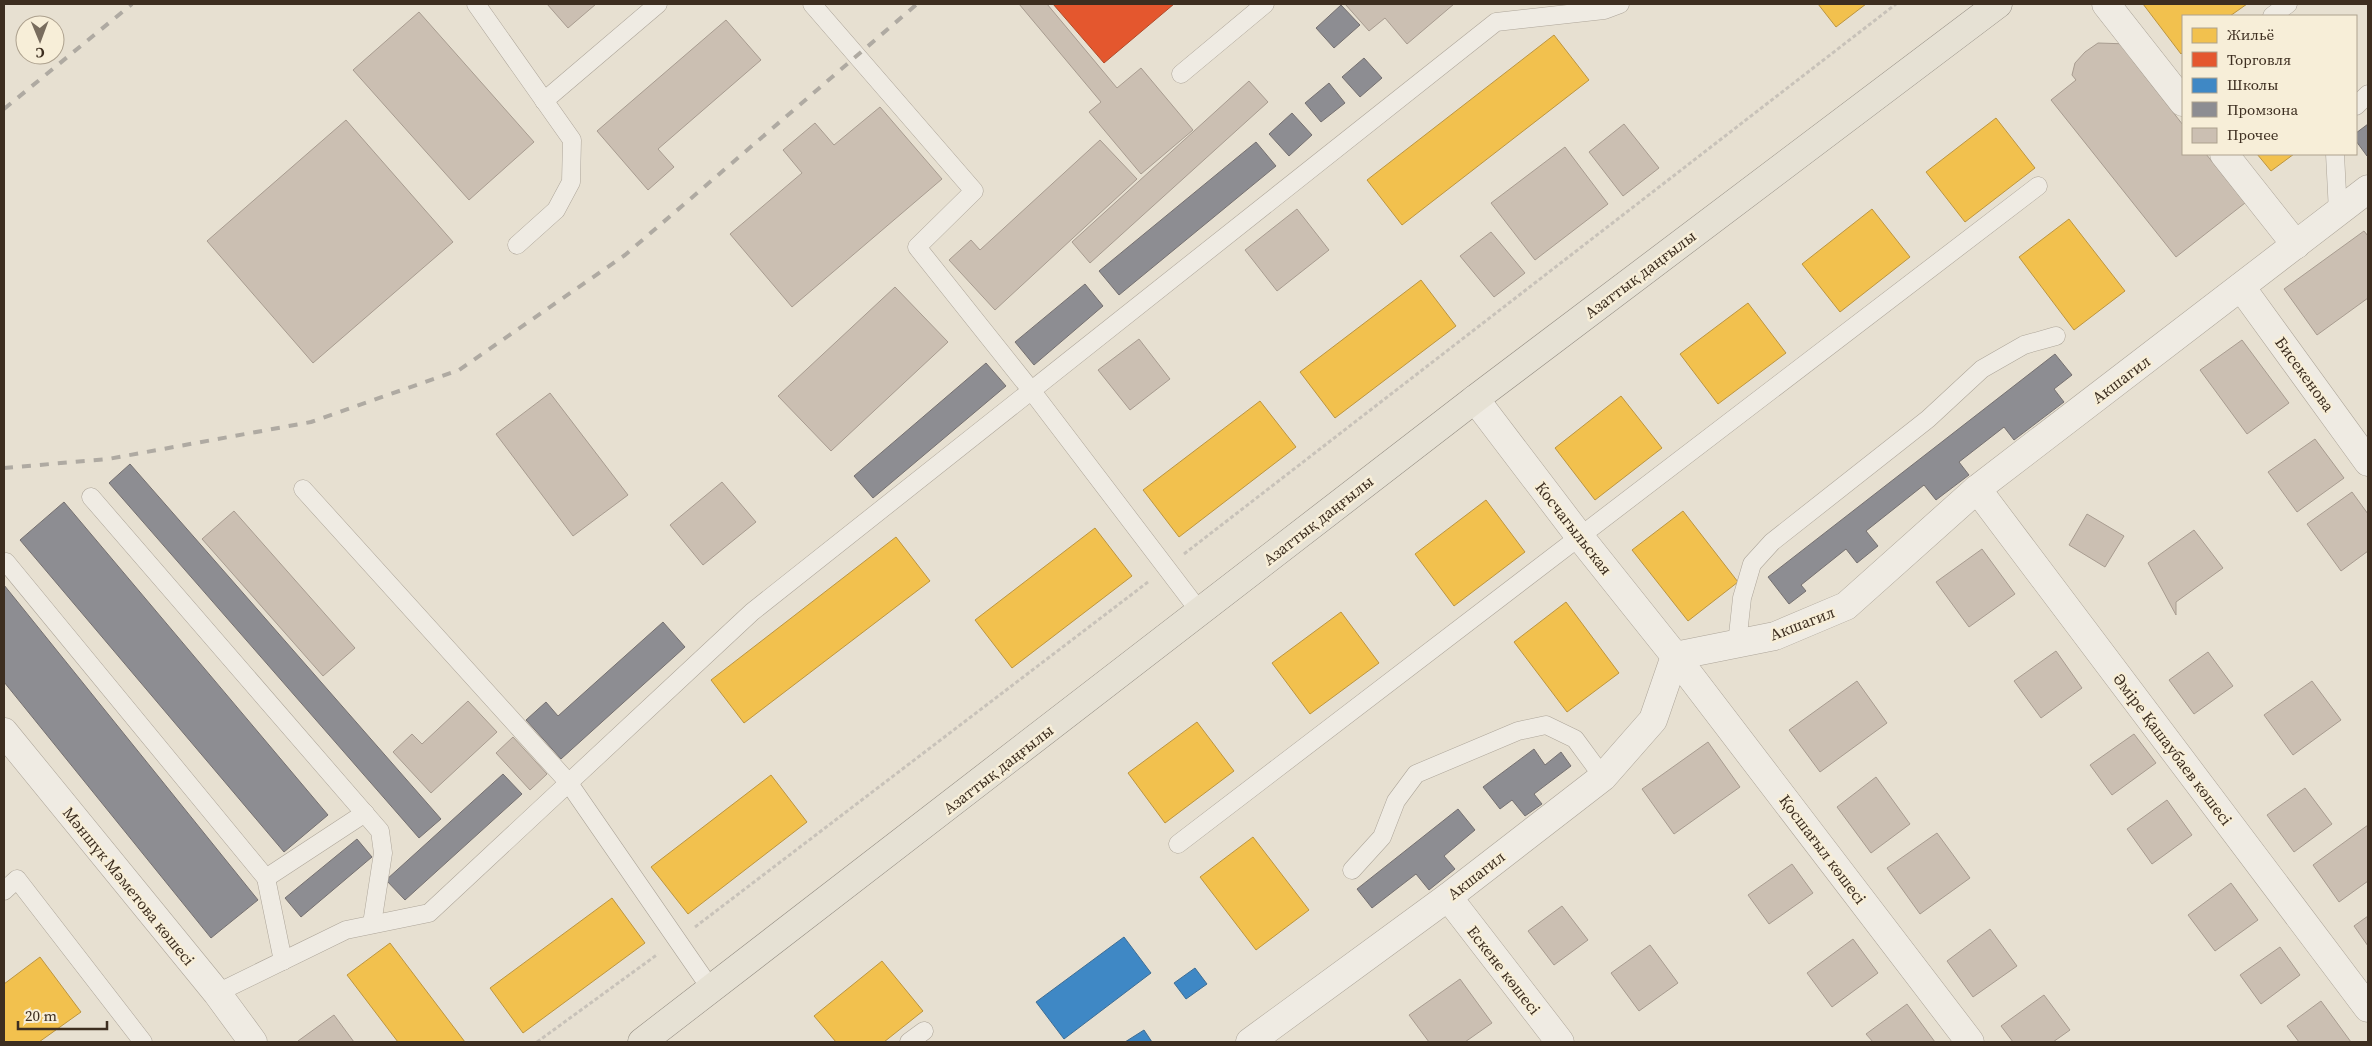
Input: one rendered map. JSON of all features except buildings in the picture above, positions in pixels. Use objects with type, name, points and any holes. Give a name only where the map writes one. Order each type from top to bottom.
[{"type":"main road","name":"Азаттық даңғылы","points":[[642,1042],[1475,399],[1998,4]]},
{"type":"street","points":[[2106,4],[2181,93]]},
{"type":"street","points":[[2225,155],[2296,244]]},
{"type":"street","name":"Акшагил","points":[[1250,1042],[1448,897],[1603,777],[1653,720],[1675,656],[1775,636],[1846,606],[1978,489],[2368,189]]},
{"type":"street","name":"Бисекенова","points":[[2241,287],[2368,462]]},
{"type":"street","name":"Косчагыльская","points":[[1475,399],[1580,537],[1675,656]]},
{"type":"street","name":"Әміре Қашаубаев көшесі","points":[[1978,489],[2368,1008]]},
{"type":"street","name":"Қосшағыл көшесі","points":[[1675,656],[1970,1042]]},
{"type":"street","name":"Мәншүк Мәметова көшесі","points":[[4,732],[217,993],[253,1042]]},
{"type":"street","name":"Ескене көшесі","points":[[1448,897],[1560,1042]]},
{"type":"lane","points":[[476,4],[572,140],[571,182],[556,210],[517,245]]},
{"type":"lane","points":[[544,101],[658,4]]},
{"type":"lane","points":[[812,4],[974,191],[917,247],[1031,390],[1168,567],[1200,612]]},
{"type":"lane","points":[[1181,74],[1265,4]]},
{"type":"lane","points":[[217,993],[346,930],[429,913],[752,612],[1496,22],[1604,10],[1620,4]]},
{"type":"lane","points":[[2273,15],[2288,4]]},
{"type":"lane","points":[[2357,105],[2368,94]]},
{"type":"lane","points":[[2335,155],[2338,212]]},
{"type":"lane","points":[[1178,844],[2038,186]]},
{"type":"lane","points":[[1737,644],[1742,598],[1752,564],[1772,542],[1928,419],[1982,369],[2024,345],[2056,336]]},
{"type":"lane","points":[[303,489],[568,782],[711,989]]},
{"type":"lane","points":[[91,497],[380,831],[383,854],[372,924]]},
{"type":"lane","points":[[6,562],[266,878],[283,961]]},
{"type":"lane","points":[[1352,870],[1382,838],[1396,802],[1416,774],[1518,731],[1546,725],[1575,738],[1603,777]]},
{"type":"lane","points":[[266,878],[365,813]]},
{"type":"lane","points":[[4,891],[17,879],[143,1042]]},
{"type":"lane","points":[[909,1042],[924,1031]]},
{"type":"path","points":[[537,1042],[677,940],[1168,567],[1896,4]]},
{"type":"railway","points":[[4,109],[132,4]]},
{"type":"railway","points":[[4,468],[108,459],[311,422],[459,370],[625,255],[917,4]]}]
